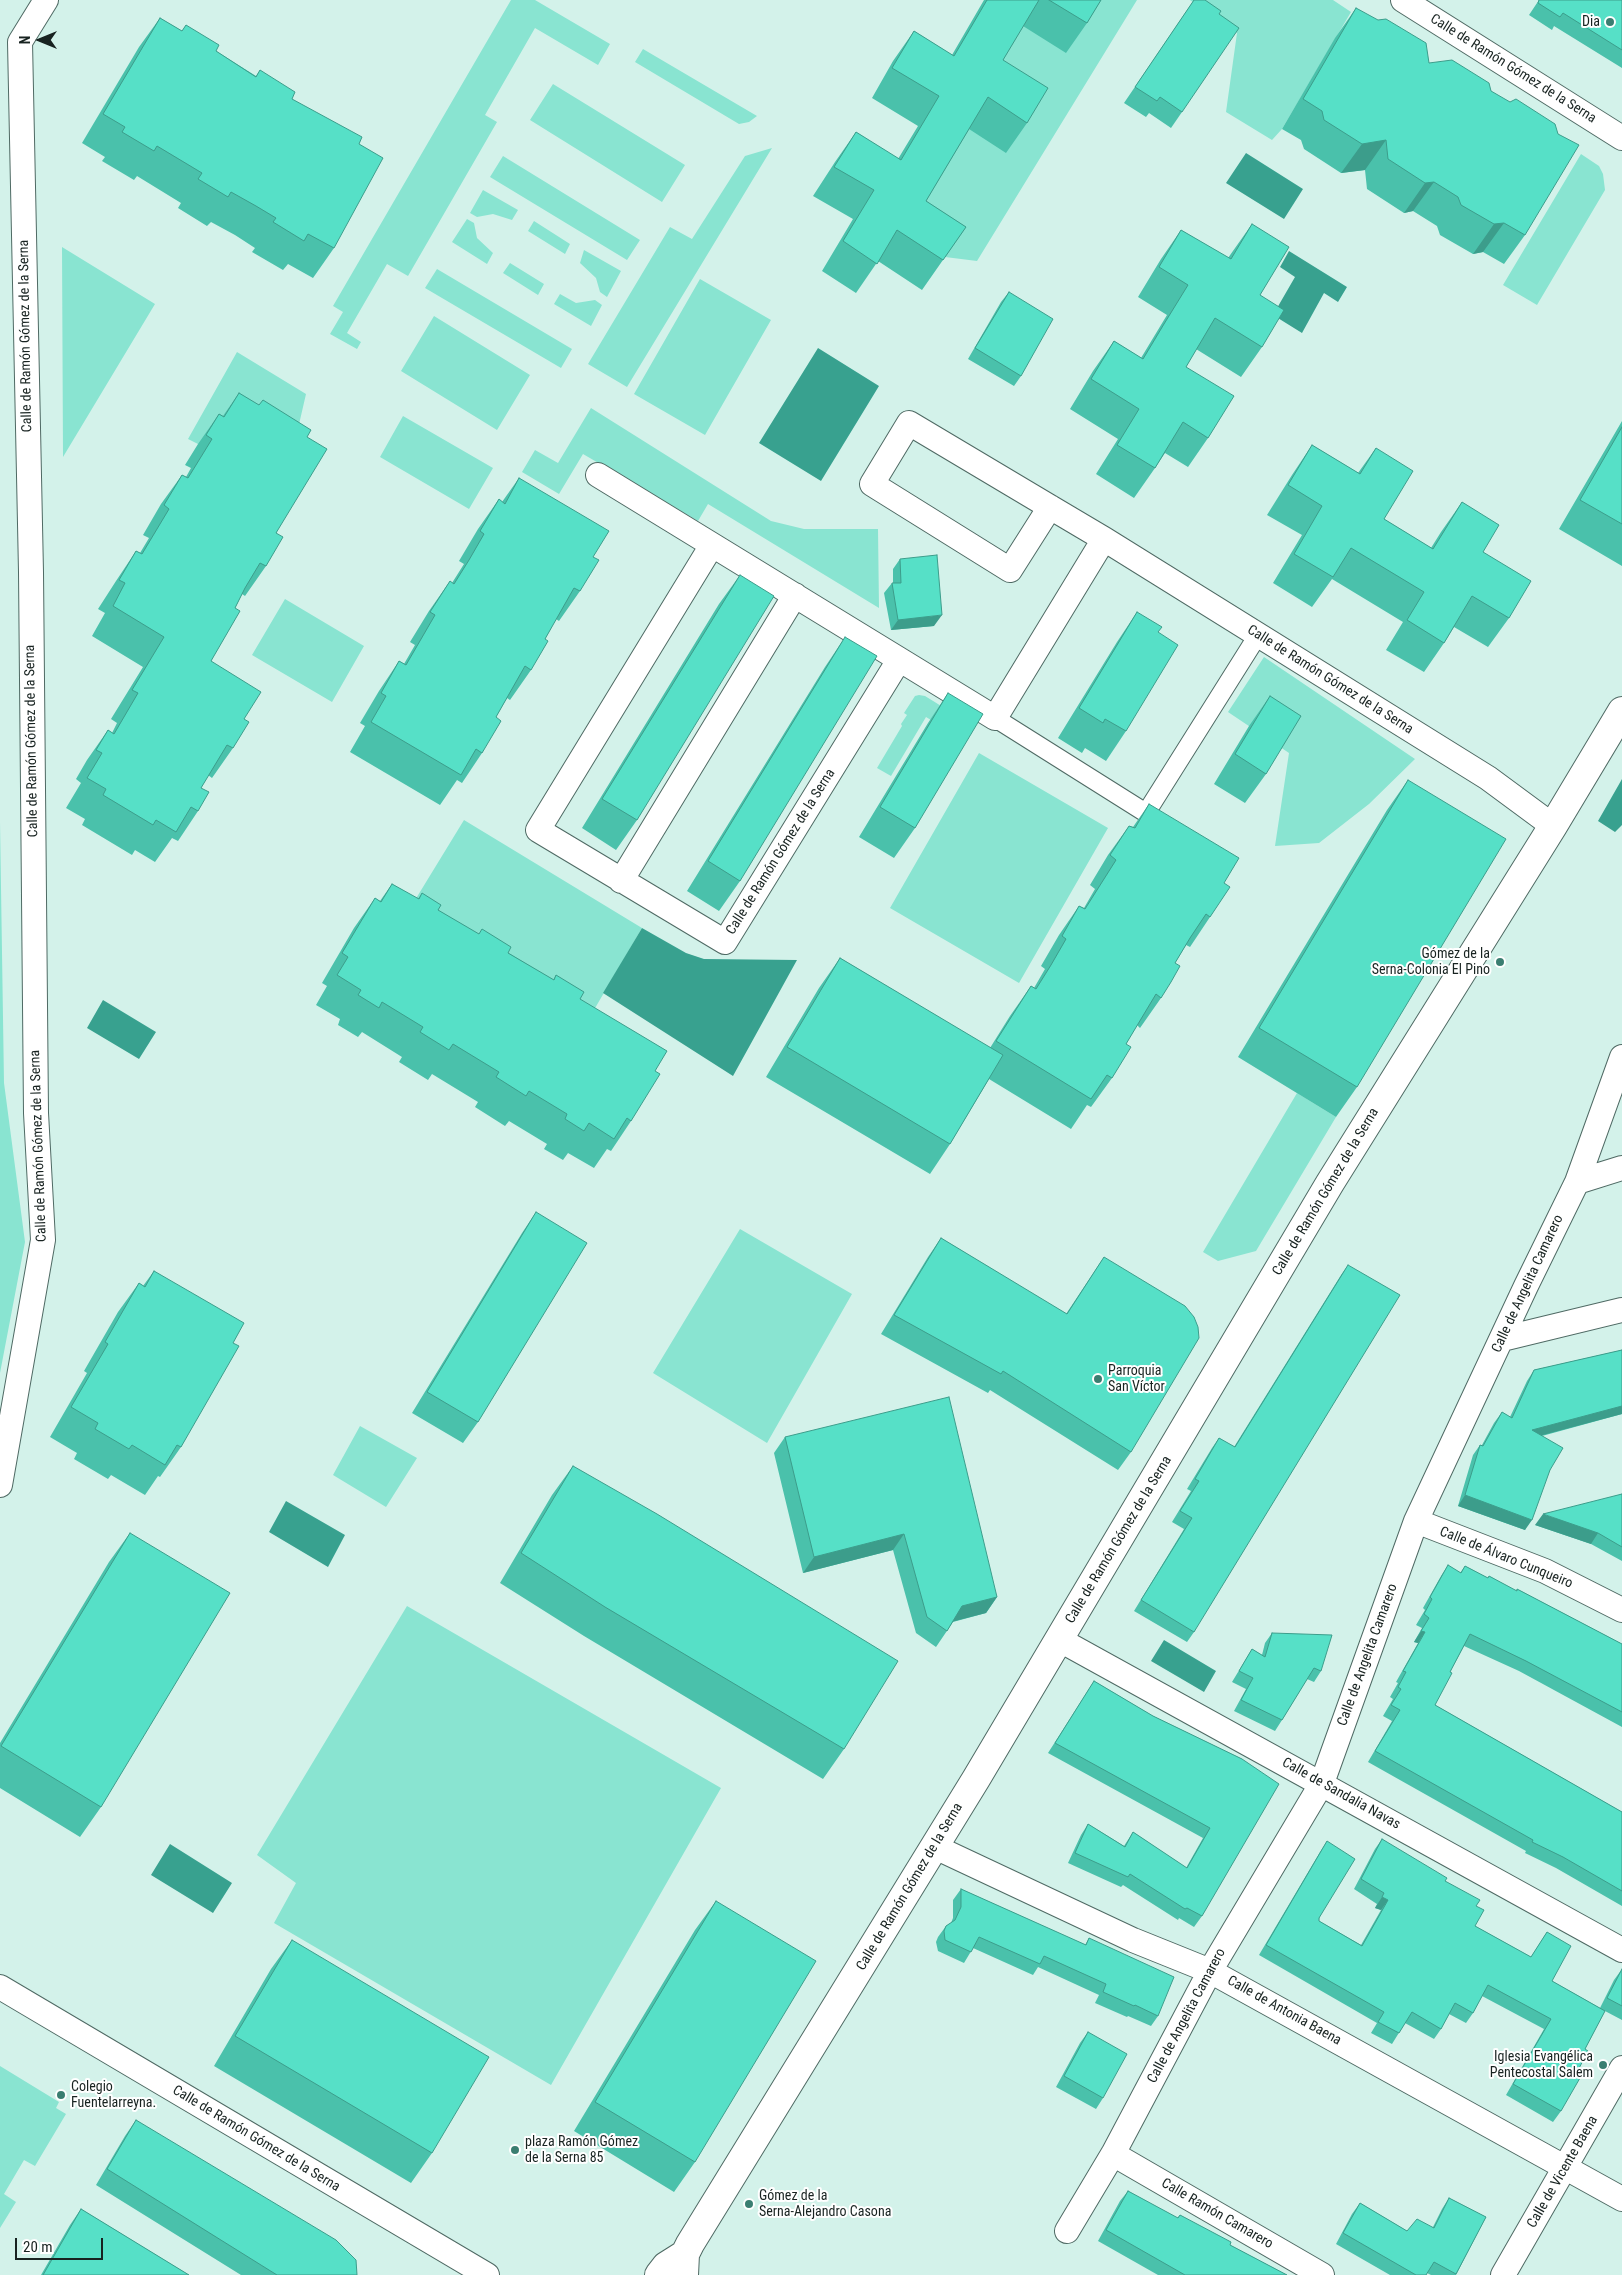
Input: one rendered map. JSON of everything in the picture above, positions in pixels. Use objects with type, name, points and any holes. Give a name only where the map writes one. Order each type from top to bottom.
[{"type":"street","name":"Calle de Ramón Gómez de la Serna","points":[[0,1485],[43,1240],[36,1113],[31,572],[20,42],[46,0]]},
{"type":"street","name":"Calle de Ramón Gómez de la Serna","points":[[1404,0],[1622,138]]},
{"type":"street","name":"Calle de Ramón Gómez de la Serna","points":[[1050,507],[1010,570],[872,484],[909,423],[1104,539],[1488,778],[1553,826]]},
{"type":"street","points":[[598,475],[995,718],[1146,813],[1258,635]]},
{"type":"street","points":[[995,718],[1104,539]]},
{"type":"street","name":"Calle de Ramón Gómez de la Serna","points":[[712,544],[538,830],[725,942],[899,660]]},
{"type":"street","points":[[621,881],[795,595]]},
{"type":"street","name":"Calle de Ramón Gómez de la Serna","points":[[659,2275],[666,2266],[685,2264],[1060,1640],[1330,1183],[1553,826],[1622,711]]},
{"type":"street","name":"Calle de Angelita Camarero","points":[[1067,2231],[1113,2154],[1210,1970],[1322,1783],[1416,1521],[1577,1182],[1622,1057]]},
{"type":"street","points":[[1577,1182],[1622,1168]]},
{"type":"street","points":[[1502,1339],[1622,1310]]},
{"type":"street","name":"Calle de Álvaro Cunqueiro","points":[[1416,1521],[1545,1571],[1622,1610]]},
{"type":"street","name":"Calle de Sandalia Navas","points":[[1060,1640],[1622,1950]]},
{"type":"street","name":"Calle de Antonia Baena","points":[[935,1847],[996,1878],[1133,1940],[1210,1970],[1622,2199]]},
{"type":"street","name":"Calle de Ramón Gómez de la Serna","points":[[0,1987],[487,2275]]},
{"type":"street","name":"Calle de Vicente Baena","points":[[1503,2275],[1622,2068]]},
{"type":"street","name":"Calle Ramón Camarero","points":[[1113,2154],[1322,2275]]},
{"type":"shaded area","points":[[511,0],[535,0],[610,44],[598,65],[535,28],[485,115],[497,122],[408,276],[387,264],[347,333],[361,342],[357,349],[330,334],[343,312],[333,306]]},
{"type":"shaded area","points":[[1058,0],[1137,0],[977,261],[945,257],[905,231],[982,89],[1020,25]]},
{"type":"shaded area","points":[[1190,0],[1333,0],[1351,12],[1282,129],[1272,140],[1226,112],[1237,33]]},
{"type":"shaded area","points":[[643,49],[757,116],[749,122],[739,124],[635,62]]},
{"type":"shaded area","points":[[553,84],[685,165],[662,202],[530,120]]},
{"type":"shaded area","points":[[772,148],[627,387],[588,364],[670,227],[692,239],[745,156]]},
{"type":"shaded area","points":[[1246,153],[1303,189],[1284,219],[1226,183]]},
{"type":"shaded area","points":[[1581,154],[1599,166],[1603,174],[1605,190],[1537,305],[1503,285]]},
{"type":"shaded area","points":[[503,156],[640,240],[627,260],[490,177]]},
{"type":"shaded area","points":[[483,190],[518,210],[512,220],[493,214],[477,217],[470,213]]},
{"type":"shaded area","points":[[467,219],[474,223],[477,238],[493,253],[487,264],[452,242]]},
{"type":"shaded area","points":[[534,221],[570,244],[565,254],[528,231]]},
{"type":"shaded area","points":[[62,247],[155,304],[63,457]]},
{"type":"shaded area","points":[[584,250],[621,271],[607,297],[600,292],[596,278],[580,263]]},
{"type":"shaded area","points":[[1289,251],[1347,287],[1338,302],[1324,293],[1302,333],[1273,315],[1295,277],[1280,267]]},
{"type":"shaded area","points":[[510,263],[544,284],[538,295],[503,273]]},
{"type":"shaded area","points":[[437,269],[572,349],[561,368],[425,288]]},
{"type":"shaded area","points":[[700,279],[771,320],[705,435],[634,394]]},
{"type":"shaded area","points":[[560,294],[576,303],[595,300],[602,305],[591,326],[554,304]]},
{"type":"shaded area","points":[[434,316],[530,375],[497,430],[401,371]]},
{"type":"shaded area","points":[[818,348],[879,386],[821,481],[759,443]]},
{"type":"shaded area","points":[[237,352],[306,394],[291,459],[204,447],[188,439]]},
{"type":"shaded area","points":[[591,408],[771,521],[804,529],[878,529],[879,608],[708,504],[698,521],[583,454],[559,494],[522,472],[535,450],[558,463]]},
{"type":"shaded area","points":[[403,416],[493,468],[469,509],[380,457]]},
{"type":"shaded area","points":[[285,599],[364,646],[332,702],[252,655]]},
{"type":"shaded area","points":[[1264,657],[1415,759],[1369,804],[1319,843],[1275,846],[1289,753],[1228,712]]},
{"type":"shaded area","points":[[915,696],[925,696],[972,725],[964,740],[926,717],[891,776],[877,768],[902,726],[901,724],[907,715],[904,713]]},
{"type":"shaded area","points":[[979,753],[1108,828],[1019,983],[890,908]]},
{"type":"shaded area","points":[[1622,779],[1622,825],[1615,832],[1598,821]]},
{"type":"shaded area","points":[[464,820],[642,928],[581,1032],[401,923]]},
{"type":"shaded area","points":[[0,822],[4,1083],[25,1242],[0,1373]]},
{"type":"shaded area","points":[[642,928],[686,953],[704,959],[797,960],[733,1076],[603,993]]},
{"type":"shaded area","points":[[103,1000],[156,1032],[139,1059],[87,1028]]},
{"type":"shaded area","points":[[1297,1093],[1336,1117],[1256,1251],[1218,1261],[1203,1252]]},
{"type":"shaded area","points":[[740,1229],[852,1294],[767,1443],[653,1373]]},
{"type":"shaded area","points":[[360,1426],[417,1458],[386,1507],[333,1475]]},
{"type":"shaded area","points":[[286,1501],[345,1535],[328,1567],[269,1532]]},
{"type":"shaded area","points":[[407,1606],[721,1788],[551,2085],[274,1923],[296,1883],[257,1855]]},
{"type":"shaded area","points":[[1164,1640],[1216,1671],[1204,1692],[1151,1661]]},
{"type":"shaded area","points":[[170,1844],[232,1883],[213,1913],[151,1875]]},
{"type":"shaded area","points":[[0,2066],[59,2102],[56,2108],[66,2114],[35,2166],[24,2160],[4,2194],[16,2202],[0,2228]]},
{"type":"building","points":[[987,0],[1039,0],[1003,60],[1048,88],[1027,123],[988,97],[926,201],[966,227],[943,260],[897,230],[877,264],[843,241],[874,190],[834,167],[856,132],[901,160],[939,96],[892,68],[914,31],[954,56]]},
{"type":"building","points":[[1049,0],[1101,0],[1087,23]]},
{"type":"building","points":[[1194,0],[1205,0],[1221,11],[1219,14],[1239,28],[1182,112],[1160,97],[1157,101],[1135,87]]},
{"type":"building","points":[[1539,0],[1622,0],[1622,50],[1563,13],[1560,17],[1538,3]]},
{"type":"building","points":[[1356,8],[1378,20],[1386,19],[1426,43],[1429,63],[1452,60],[1489,83],[1491,91],[1510,102],[1516,99],[1555,124],[1558,134],[1579,145],[1525,235],[1504,223],[1494,224],[1461,205],[1458,197],[1434,182],[1425,183],[1388,159],[1386,140],[1362,144],[1324,120],[1322,111],[1303,99]]},
{"type":"building","points":[[160,18],[182,31],[186,25],[219,45],[216,51],[256,77],[260,70],[295,92],[292,99],[362,137],[359,144],[383,158],[334,248],[308,234],[304,241],[273,222],[276,218],[256,206],[231,192],[228,197],[198,179],[202,173],[157,146],[154,151],[122,132],[125,127],[103,114]]},
{"type":"building","points":[[1252,224],[1289,247],[1260,295],[1284,310],[1262,347],[1215,318],[1186,367],[1234,396],[1208,438],[1183,422],[1155,468],[1117,445],[1139,409],[1091,379],[1114,341],[1143,359],[1188,285],[1159,267],[1181,230],[1231,259]]},
{"type":"building","points":[[1009,292],[1053,319],[1021,376],[975,348]]},
{"type":"building","points":[[239,393],[259,405],[263,400],[311,430],[307,437],[327,449],[276,533],[283,537],[266,566],[260,563],[245,588],[235,608],[240,611],[211,661],[261,692],[244,719],[249,722],[233,748],[227,745],[201,788],[209,792],[198,811],[191,807],[176,832],[156,820],[153,825],[103,795],[106,789],[87,778],[102,753],[96,750],[108,730],[114,734],[138,693],[132,690],[164,637],[113,606],[125,583],[119,580],[136,551],[142,554],[169,509],[164,505],[182,475],[188,478],[212,439],[206,435],[219,414],[224,417]]},
{"type":"building","points":[[1622,427],[1622,524],[1580,500]]},
{"type":"building","points":[[1312,445],[1360,474],[1376,448],[1413,471],[1384,519],[1433,549],[1462,502],[1499,525],[1483,552],[1531,581],[1509,618],[1472,596],[1444,643],[1407,620],[1424,592],[1351,548],[1333,577],[1294,554],[1322,506],[1288,485]]},
{"type":"building","points":[[519,478],[609,531],[593,557],[599,560],[580,591],[574,588],[545,639],[548,641],[531,670],[525,666],[496,717],[501,721],[482,753],[476,749],[461,775],[371,722],[386,696],[381,693],[399,661],[406,665],[435,615],[430,612],[450,581],[454,584],[469,560],[484,534],[480,531],[499,499],[505,504]]},
{"type":"building","points":[[937,555],[942,615],[898,620],[892,583],[901,583],[900,559]]},
{"type":"building","points":[[740,575],[774,596],[637,820],[602,799]]},
{"type":"building","points":[[1137,612],[1162,627],[1158,632],[1178,645],[1126,731],[1105,719],[1103,723],[1079,708]]},
{"type":"building","points":[[845,637],[877,656],[740,881],[708,861]]},
{"type":"building","points":[[948,693],[983,714],[915,828],[880,807]]},
{"type":"building","points":[[1270,696],[1301,716],[1266,774],[1235,754]]},
{"type":"building","points":[[1408,780],[1506,839],[1357,1087],[1259,1028]]},
{"type":"building","points":[[1149,804],[1239,858],[1224,883],[1230,887],[1210,917],[1206,914],[1190,938],[1175,963],[1180,966],[1161,998],[1156,994],[1126,1044],[1131,1047],[1112,1078],[1107,1075],[1091,1099],[996,1041],[1031,986],[1036,989],[1066,939],[1062,936],[1079,906],[1085,909],[1116,860],[1110,855],[1129,826],[1135,828]]},
{"type":"building","points":[[392,884],[419,899],[422,893],[441,905],[438,910],[479,934],[482,929],[511,947],[508,953],[554,980],[556,975],[584,992],[580,999],[667,1051],[655,1071],[660,1074],[631,1121],[627,1118],[614,1139],[589,1123],[584,1131],[565,1119],[567,1114],[529,1091],[526,1096],[496,1077],[499,1072],[453,1044],[449,1050],[420,1032],[423,1027],[382,1002],[379,1008],[358,995],[361,990],[337,975],[348,957],[342,953],[375,898],[381,902]]},
{"type":"building","points":[[840,958],[1003,1055],[950,1144],[787,1047]]},
{"type":"building","points":[[536,1212],[587,1243],[478,1422],[427,1392]]},
{"type":"building","points":[[941,1238],[1067,1314],[1104,1257],[1185,1306],[1194,1317],[1198,1327],[1199,1338],[1131,1452],[1003,1371],[1001,1374],[894,1315]]},
{"type":"building","points":[[1348,1265],[1400,1295],[1194,1632],[1141,1600],[1192,1518],[1180,1511],[1199,1481],[1195,1479],[1219,1438],[1235,1447]]},
{"type":"building","points":[[154,1271],[244,1323],[233,1343],[239,1346],[181,1447],[177,1445],[165,1465],[132,1445],[129,1449],[95,1429],[98,1423],[71,1407],[108,1344],[105,1342],[139,1283],[145,1287]]},
{"type":"building","points":[[1622,1350],[1622,1406],[1532,1430],[1563,1448],[1550,1470],[1532,1520],[1465,1495],[1480,1445],[1483,1446],[1502,1412],[1512,1418],[1534,1370]]},
{"type":"building","points":[[949,1397],[997,1597],[962,1606],[947,1631],[927,1617],[904,1534],[814,1557],[785,1437]]},
{"type":"building","points":[[573,1466],[657,1514],[898,1661],[844,1749],[605,1607],[521,1553]]},
{"type":"building","points":[[1622,1494],[1622,1547],[1598,1533],[1543,1514]]},
{"type":"building","points":[[130,1533],[230,1593],[101,1807],[1,1746]]},
{"type":"building","points":[[1448,1565],[1461,1573],[1465,1566],[1488,1578],[1489,1576],[1622,1644],[1622,1712],[1526,1661],[1470,1634],[1435,1705],[1622,1812],[1622,1891],[1563,1857],[1532,1842],[1533,1840],[1375,1751],[1400,1710],[1391,1705],[1401,1689],[1398,1687],[1406,1672],[1403,1671],[1425,1632],[1421,1631],[1429,1618],[1424,1614],[1432,1599],[1430,1597]]},
{"type":"building","points":[[1272,1633],[1332,1635],[1321,1671],[1314,1668],[1282,1720],[1241,1700],[1253,1678],[1239,1671],[1252,1649],[1265,1657]]},
{"type":"building","points":[[1094,1681],[1153,1716],[1242,1759],[1279,1784],[1202,1916],[1187,1908],[1185,1909],[1130,1874],[1128,1877],[1075,1853],[1088,1824],[1125,1847],[1133,1832],[1187,1868],[1210,1828],[1055,1743]]},
{"type":"building","points":[[1382,1839],[1447,1878],[1445,1881],[1480,1900],[1476,1906],[1484,1910],[1475,1926],[1531,1957],[1547,1932],[1571,1946],[1552,1981],[1605,2011],[1585,2049],[1588,2051],[1575,2076],[1580,2078],[1561,2111],[1513,2084],[1551,2019],[1488,1985],[1473,2013],[1455,2003],[1441,2029],[1412,2012],[1399,2033],[1378,2022],[1384,2012],[1266,1945],[1327,1841],[1355,1859],[1319,1918],[1319,1921],[1362,1946],[1388,1900],[1382,1897],[1384,1893],[1361,1879]]},
{"type":"building","points":[[961,1889],[1086,1945],[1089,1938],[1174,1977],[1158,2016],[1103,1992],[1106,1984],[1044,1956],[1040,1964],[979,1937],[971,1952],[945,1940],[944,1931],[946,1926],[955,1920],[961,1907]]},
{"type":"building","points":[[716,1901],[816,1961],[695,2162],[595,2102]]},
{"type":"building","points":[[292,1940],[489,2057],[432,2153],[235,2036]]},
{"type":"building","points":[[1622,1969],[1622,2006],[1607,1998]]},
{"type":"building","points":[[1088,2032],[1127,2054],[1103,2098],[1064,2076]]},
{"type":"building","points":[[136,2120],[336,2240],[356,2260],[357,2275],[277,2275],[107,2169]]},
{"type":"building","points":[[1128,2191],[1178,2218],[1180,2215],[1231,2242],[1230,2245],[1287,2275],[1185,2275],[1106,2230]]},
{"type":"building","points":[[1449,2198],[1486,2217],[1456,2274],[1434,2262],[1426,2275],[1416,2275],[1343,2233],[1360,2203],[1407,2231],[1417,2219],[1434,2228]]},
{"type":"building","points":[[81,2209],[189,2275],[43,2275]]},
{"type":"place","name":"Dia","points":[[1610,22]]},
{"type":"place","name":"Gómez de la Serna-Colonia El Pino","points":[[1500,962]]},
{"type":"place","name":"Parroquia San Víctor","points":[[1098,1379]]},
{"type":"place","name":"Iglesia Evangélica Pentecostal Salem","points":[[1603,2065]]},
{"type":"place","name":"Colegio Fuentelarreyna.","points":[[61,2095]]},
{"type":"place","name":"plaza Ramón Gómez de la Serna 85","points":[[515,2150]]},
{"type":"place","name":"Gómez de la Serna-Alejandro Casona","points":[[749,2204]]}]
